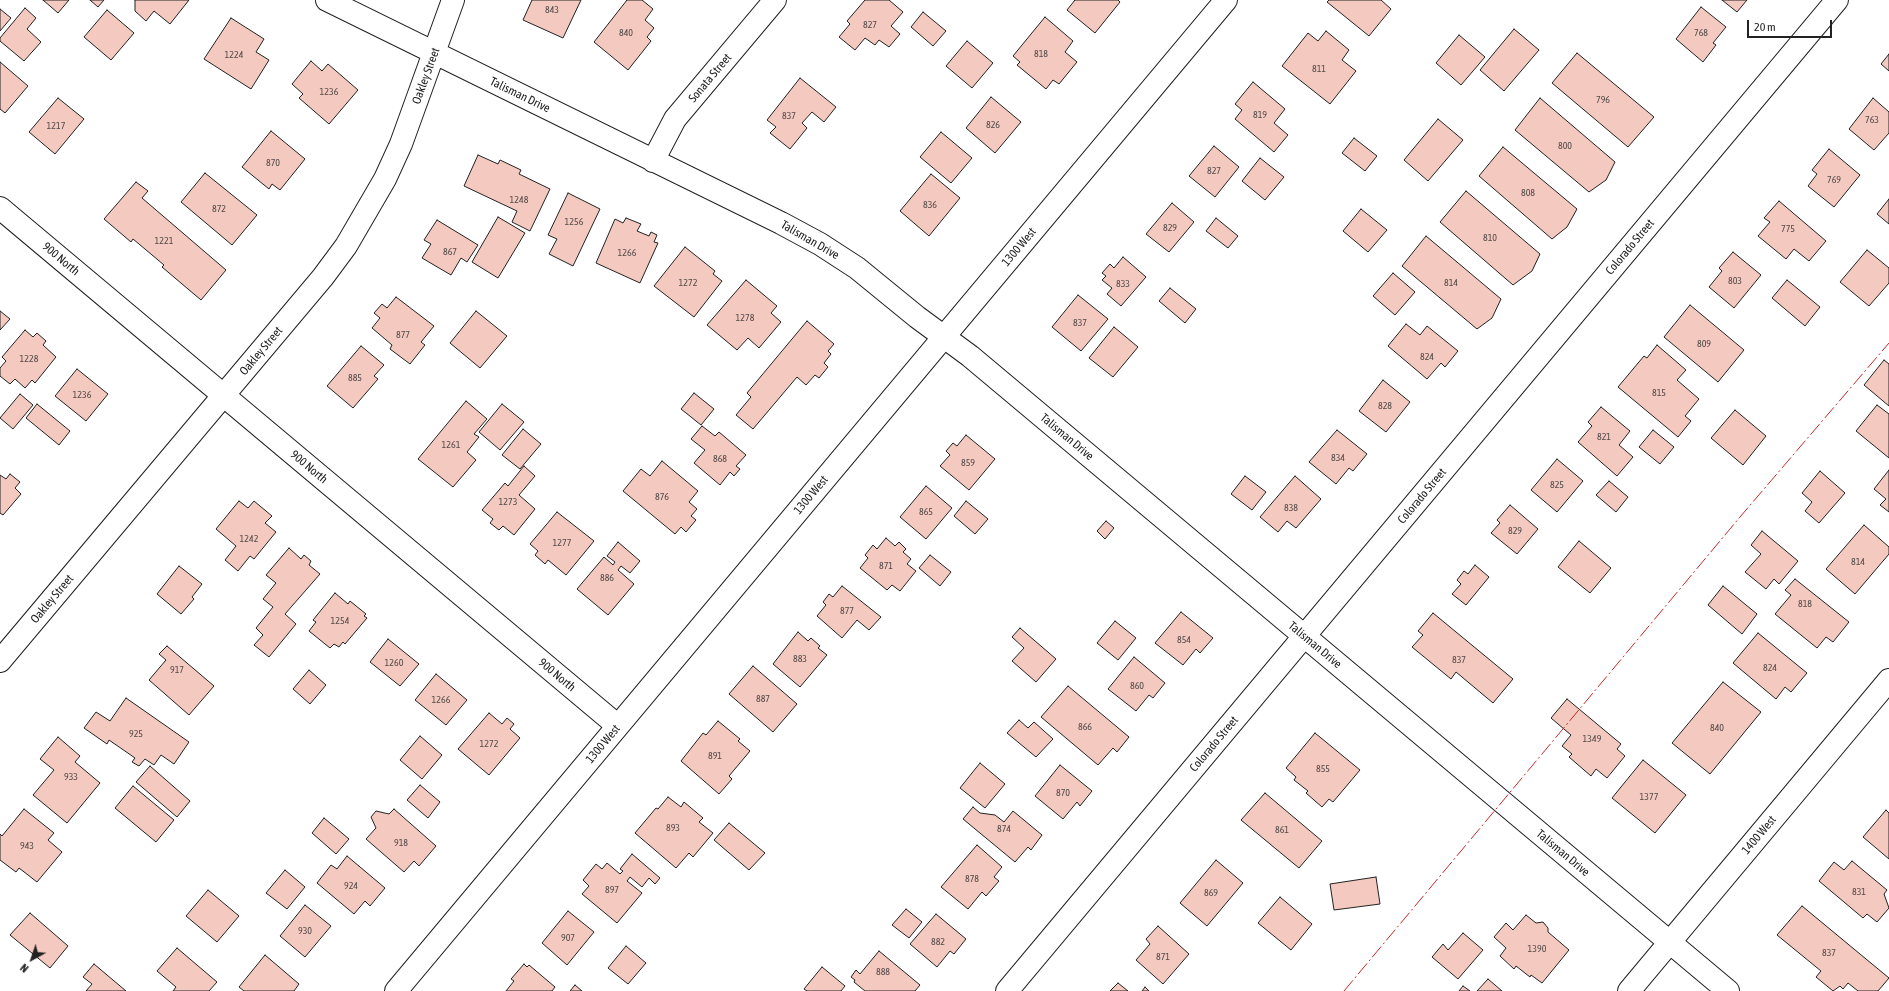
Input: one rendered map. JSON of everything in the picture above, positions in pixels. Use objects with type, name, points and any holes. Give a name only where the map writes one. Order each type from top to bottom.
[{"type":"street","name":"Talisman Drive","points":[[327,0],[782,223],[820,244],[857,268],[982,366],[1728,991]]},
{"type":"street","name":"Oakley Street","points":[[0,661],[323,277],[366,214],[385,179],[401,144],[453,0]]},
{"type":"street","name":"Sonata Street","points":[[653,161],[663,139],[675,119],[775,0]]},
{"type":"street","name":"1300 West","points":[[396,991],[1226,0]]},
{"type":"street","name":"Colorado Street","points":[[1007,991],[1837,0]]},
{"type":"street","name":"900 North","points":[[0,208],[618,726]]},
{"type":"street","name":"1400 West","points":[[1629,991],[1889,680]]},
{"type":"building","points":[[43,0],[69,0],[58,13]]},
{"type":"building","points":[[90,0],[104,0],[98,7]]},
{"type":"building","points":[[135,0],[189,0],[170,24],[154,11],[146,21],[135,11]]},
{"type":"building","points":[[532,0],[581,0],[563,38],[523,20]]},
{"type":"building","points":[[627,0],[642,0],[653,9],[645,20],[654,28],[647,37],[651,41],[628,70],[594,42]]},
{"type":"building","points":[[865,0],[889,0],[903,12],[891,26],[900,34],[889,47],[879,40],[875,45],[865,38],[855,50],[839,37],[850,24],[847,21]]},
{"type":"building","points":[[1075,0],[1118,0],[1120,2],[1095,33],[1067,10]]},
{"type":"building","points":[[1329,0],[1381,0],[1391,9],[1369,36],[1327,2]]},
{"type":"building","points":[[1722,0],[1747,0],[1737,12]]},
{"type":"building","points":[[1701,7],[1726,27],[1713,43],[1716,45],[1703,62],[1676,39]]},
{"type":"building","points":[[25,8],[36,18],[27,29],[41,42],[24,61],[0,41],[0,38]]},
{"type":"building","points":[[0,9],[11,18],[0,31]]},
{"type":"building","points":[[107,10],[134,33],[111,60],[84,37]]},
{"type":"building","points":[[923,12],[946,31],[933,46],[911,27]]},
{"type":"building","points":[[1045,17],[1073,41],[1065,52],[1077,62],[1059,84],[1053,80],[1046,89],[1017,65],[1020,62],[1013,56]]},
{"type":"building","points":[[231,18],[264,39],[256,52],[269,60],[251,89],[204,59]]},
{"type":"building","points":[[1514,29],[1539,50],[1504,91],[1480,70]]},
{"type":"building","points":[[1326,31],[1349,50],[1342,60],[1356,71],[1330,104],[1282,66],[1308,33],[1318,41]]},
{"type":"building","points":[[1459,35],[1485,57],[1461,85],[1436,63]]},
{"type":"building","points":[[967,41],[993,63],[972,88],[946,66]]},
{"type":"building","points":[[1577,53],[1654,117],[1628,147],[1552,83]]},
{"type":"building","points":[[1889,54],[1889,71],[1881,64]]},
{"type":"building","points":[[311,61],[322,71],[328,64],[358,90],[329,124],[299,98],[303,94],[292,84]]},
{"type":"building","points":[[0,62],[28,86],[5,113],[0,109]]},
{"type":"building","points":[[800,78],[836,107],[824,122],[812,112],[802,123],[807,128],[790,149],[770,133],[776,127],[767,120]]},
{"type":"building","points":[[1253,82],[1285,109],[1274,123],[1288,135],[1274,152],[1235,119],[1242,110],[1235,104]]},
{"type":"building","points":[[991,97],[1021,122],[995,153],[966,128]]},
{"type":"building","points":[[58,98],[84,119],[55,154],[29,132]]},
{"type":"building","points":[[1540,98],[1615,162],[1606,180],[1589,192],[1515,130]]},
{"type":"building","points":[[1873,98],[1889,112],[1889,133],[1874,150],[1849,129]]},
{"type":"building","points":[[1438,119],[1463,140],[1428,181],[1404,160]]},
{"type":"building","points":[[271,131],[305,159],[280,190],[272,184],[269,189],[242,167]]},
{"type":"building","points":[[941,132],[972,158],[951,183],[920,157]]},
{"type":"building","points":[[1354,138],[1377,156],[1365,171],[1342,153]]},
{"type":"building","points":[[1214,146],[1239,167],[1215,197],[1189,176]]},
{"type":"building","points":[[1503,147],[1577,209],[1567,227],[1552,239],[1479,176]]},
{"type":"building","points":[[1829,149],[1860,175],[1834,207],[1808,186],[1817,174],[1812,170]]},
{"type":"building","points":[[478,155],[498,164],[500,160],[521,170],[519,174],[550,189],[530,231],[512,222],[517,211],[464,186]]},
{"type":"building","points":[[1260,158],[1284,177],[1265,200],[1242,181]]},
{"type":"building","points":[[205,173],[257,215],[232,245],[181,202]]},
{"type":"building","points":[[931,174],[960,198],[929,236],[900,211]]},
{"type":"building","points":[[136,182],[148,191],[142,198],[226,270],[201,300],[162,267],[164,265],[133,239],[131,242],[104,219]]},
{"type":"building","points":[[1466,191],[1540,254],[1532,271],[1513,285],[1440,222]]},
{"type":"building","points":[[568,193],[600,209],[573,266],[549,254],[557,239],[548,235]]},
{"type":"building","points":[[1889,199],[1889,224],[1877,214]]},
{"type":"building","points":[[1779,201],[1826,241],[1809,261],[1794,249],[1786,259],[1758,236],[1770,222],[1764,218]]},
{"type":"building","points":[[1172,203],[1194,222],[1169,252],[1146,234]]},
{"type":"building","points":[[1361,209],[1387,230],[1368,252],[1343,231]]},
{"type":"building","points":[[498,217],[525,233],[498,278],[472,262]]},
{"type":"building","points":[[626,218],[641,224],[637,231],[649,236],[651,232],[657,235],[654,242],[658,243],[640,283],[596,263],[615,219],[623,223]]},
{"type":"building","points":[[1216,218],[1238,236],[1228,248],[1206,231]]},
{"type":"building","points":[[437,220],[478,245],[467,262],[461,258],[451,275],[422,258],[431,244],[424,240]]},
{"type":"building","points":[[1426,236],[1501,299],[1492,318],[1477,329],[1402,266]]},
{"type":"building","points":[[685,247],[715,271],[713,274],[722,281],[694,317],[654,286]]},
{"type":"building","points":[[1867,250],[1889,268],[1889,283],[1869,306],[1840,282]]},
{"type":"building","points":[[1733,252],[1761,275],[1734,308],[1709,287],[1722,271],[1719,268]]},
{"type":"building","points":[[1123,257],[1146,277],[1121,306],[1107,294],[1112,288],[1102,280],[1106,276],[1102,273],[1110,264],[1114,268]]},
{"type":"building","points":[[1393,273],[1415,292],[1395,315],[1373,296]]},
{"type":"building","points":[[746,280],[777,306],[771,313],[781,322],[759,348],[748,338],[737,350],[707,325]]},
{"type":"building","points":[[1787,280],[1820,307],[1805,326],[1772,298]]},
{"type":"building","points":[[1170,288],[1196,309],[1185,323],[1159,301]]},
{"type":"building","points":[[1078,295],[1108,319],[1081,351],[1052,327]]},
{"type":"building","points":[[396,297],[434,326],[421,342],[425,345],[410,364],[390,349],[392,345],[372,328],[380,318],[374,313],[382,304],[387,308]]},
{"type":"building","points":[[1690,305],[1744,350],[1718,382],[1664,337]]},
{"type":"building","points":[[0,311],[10,319],[0,330]]},
{"type":"building","points":[[476,311],[507,336],[480,368],[450,343]]},
{"type":"building","points":[[807,321],[834,344],[828,351],[831,354],[824,363],[828,367],[819,378],[815,375],[806,385],[797,377],[753,429],[736,415],[751,397],[747,393]]},
{"type":"building","points":[[1406,324],[1420,335],[1427,326],[1458,351],[1445,367],[1441,363],[1427,379],[1388,346]]},
{"type":"building","points":[[1114,327],[1138,347],[1113,377],[1089,358]]},
{"type":"building","points":[[25,330],[33,337],[37,333],[46,341],[43,345],[56,357],[35,383],[32,380],[25,388],[15,379],[10,384],[0,376],[0,368],[6,361],[2,357]]},
{"type":"building","points":[[1657,345],[1686,370],[1677,380],[1699,399],[1685,416],[1691,421],[1678,437],[1618,387],[1644,356],[1647,358]]},
{"type":"building","points":[[361,346],[384,365],[374,376],[378,379],[353,408],[327,386]]},
{"type":"building","points":[[1884,360],[1889,364],[1889,406],[1864,385]]},
{"type":"building","points":[[77,369],[108,394],[86,421],[55,396]]},
{"type":"building","points":[[1383,380],[1410,402],[1386,432],[1359,411]]},
{"type":"building","points":[[694,393],[714,409],[701,425],[681,409]]},
{"type":"building","points":[[20,394],[33,405],[13,429],[0,418]]},
{"type":"building","points":[[466,401],[487,419],[474,434],[479,437],[467,452],[476,460],[453,487],[418,459]]},
{"type":"building","points":[[37,404],[70,431],[59,445],[26,418]]},
{"type":"building","points":[[502,404],[524,422],[500,450],[479,432]]},
{"type":"building","points":[[1877,405],[1889,414],[1889,458],[1856,431]]},
{"type":"building","points":[[1601,407],[1630,431],[1619,445],[1633,457],[1617,476],[1578,442],[1592,426],[1588,422]]},
{"type":"building","points":[[1735,410],[1766,436],[1743,465],[1711,438]]},
{"type":"building","points":[[702,426],[715,436],[719,432],[746,455],[736,466],[740,469],[734,476],[730,472],[720,485],[694,463],[705,450],[691,439]]},
{"type":"building","points":[[523,429],[541,444],[520,469],[502,455]]},
{"type":"building","points":[[1337,430],[1367,454],[1353,471],[1349,468],[1336,484],[1309,462]]},
{"type":"building","points":[[1653,430],[1674,447],[1660,464],[1639,447]]},
{"type":"building","points":[[966,435],[995,459],[969,490],[940,466],[950,455],[946,451],[953,443],[957,446]]},
{"type":"building","points":[[1557,459],[1583,481],[1557,512],[1531,490]]},
{"type":"building","points":[[662,461],[698,491],[689,502],[697,509],[691,516],[696,520],[686,532],[681,527],[675,534],[623,491],[641,469],[650,476]]},
{"type":"building","points":[[524,466],[535,476],[519,495],[535,509],[514,535],[503,526],[499,530],[490,523],[493,519],[482,510],[505,483],[508,486]]},
{"type":"building","points":[[1889,470],[1889,512],[1880,505],[1886,499],[1874,489]]},
{"type":"building","points":[[1820,471],[1845,493],[1819,523],[1805,511],[1812,502],[1802,493]]},
{"type":"building","points":[[10,474],[20,482],[15,488],[21,494],[3,515],[0,513],[0,475],[6,479]]},
{"type":"building","points":[[1245,476],[1266,492],[1252,510],[1231,494]]},
{"type":"building","points":[[1295,476],[1321,499],[1296,528],[1287,521],[1278,532],[1260,517]]},
{"type":"building","points":[[1609,481],[1628,497],[1616,512],[1596,495]]},
{"type":"building","points":[[926,486],[952,508],[926,539],[900,517]]},
{"type":"building","points":[[239,501],[248,508],[254,501],[272,516],[265,523],[276,532],[254,559],[250,556],[238,571],[225,560],[236,546],[216,529]]},
{"type":"building","points":[[966,501],[988,519],[975,534],[954,516]]},
{"type":"building","points":[[1510,505],[1538,529],[1517,554],[1491,533],[1500,523],[1497,520]]},
{"type":"building","points":[[557,512],[594,541],[566,575],[548,560],[545,564],[535,555],[538,551],[530,544]]},
{"type":"building","points":[[1106,521],[1114,528],[1105,539],[1097,531]]},
{"type":"building","points":[[1864,525],[1889,547],[1889,554],[1855,594],[1826,569]]},
{"type":"building","points":[[1762,531],[1798,561],[1779,584],[1774,579],[1766,589],[1745,572],[1761,554],[1751,545]]},
{"type":"building","points":[[886,538],[895,546],[899,542],[906,549],[903,552],[911,559],[907,564],[916,571],[900,591],[892,585],[887,590],[860,568],[868,558],[865,555],[873,545],[877,549]]},
{"type":"building","points":[[1579,541],[1611,568],[1590,593],[1558,567]]},
{"type":"building","points":[[618,542],[640,561],[630,573],[621,566],[618,570],[634,584],[608,615],[577,589],[604,557],[613,565],[615,562],[607,556]]},
{"type":"building","points":[[289,548],[301,559],[304,555],[311,561],[309,565],[320,574],[285,614],[296,624],[269,657],[254,645],[263,635],[256,628],[273,607],[263,599],[276,583],[266,575]]},
{"type":"building","points":[[930,555],[951,572],[940,586],[919,568]]},
{"type":"building","points":[[1475,565],[1489,577],[1466,605],[1452,594],[1461,584],[1457,580],[1464,571],[1468,574]]},
{"type":"building","points":[[179,566],[202,584],[192,597],[194,599],[181,614],[157,594]]},
{"type":"building","points":[[1795,579],[1849,622],[1833,642],[1826,637],[1817,648],[1775,614],[1791,595],[1785,590]]},
{"type":"building","points":[[842,586],[881,617],[869,630],[857,620],[842,638],[817,616],[826,605],[823,602],[829,594],[833,597]]},
{"type":"building","points":[[1723,586],[1757,614],[1742,634],[1708,605]]},
{"type":"building","points":[[335,593],[348,604],[350,601],[366,614],[364,616],[367,618],[345,644],[343,642],[339,647],[334,644],[330,648],[309,631],[316,622],[313,620]]},
{"type":"building","points":[[1181,612],[1213,638],[1200,653],[1196,649],[1183,665],[1155,643]]},
{"type":"building","points":[[1433,613],[1513,679],[1493,703],[1456,672],[1451,679],[1412,647],[1423,635],[1418,631]]},
{"type":"building","points":[[1115,621],[1136,638],[1118,660],[1097,643]]},
{"type":"building","points":[[1020,628],[1056,659],[1036,682],[1012,661],[1024,648],[1012,637]]},
{"type":"building","points":[[798,632],[808,641],[811,638],[820,646],[818,648],[827,655],[800,687],[773,664]]},
{"type":"building","points":[[1758,633],[1807,673],[1791,692],[1785,687],[1776,699],[1733,663]]},
{"type":"building","points":[[388,639],[419,664],[400,686],[370,662]]},
{"type":"building","points":[[167,646],[214,686],[189,715],[149,680],[166,660],[159,654]]},
{"type":"building","points":[[1134,657],[1165,683],[1153,698],[1149,695],[1136,711],[1108,689]]},
{"type":"building","points":[[753,666],[797,704],[773,732],[729,694]]},
{"type":"building","points":[[309,670],[326,685],[310,704],[293,689]]},
{"type":"building","points":[[436,674],[467,700],[446,725],[415,700]]},
{"type":"building","points":[[1723,682],[1761,712],[1710,774],[1672,743]]},
{"type":"building","points":[[1068,686],[1129,737],[1117,752],[1113,748],[1098,765],[1041,717]]},
{"type":"building","points":[[126,698],[189,742],[174,764],[161,755],[154,765],[145,759],[139,766],[132,762],[135,758],[109,740],[107,744],[84,728],[96,712],[110,721]]},
{"type":"building","points":[[1567,699],[1621,744],[1617,749],[1625,756],[1607,778],[1596,769],[1591,776],[1569,757],[1572,754],[1562,746],[1571,735],[1551,718]]},
{"type":"building","points":[[489,713],[502,724],[507,718],[514,724],[510,729],[520,738],[489,775],[458,749]]},
{"type":"building","points":[[1019,720],[1028,728],[1034,722],[1053,739],[1036,757],[1007,733]]},
{"type":"building","points":[[718,721],[740,739],[738,741],[750,751],[729,776],[732,779],[719,794],[681,761],[703,733],[706,735]]},
{"type":"building","points":[[1315,733],[1360,770],[1333,802],[1329,799],[1322,807],[1306,793],[1308,791],[1294,780],[1296,777],[1286,768]]},
{"type":"building","points":[[420,736],[442,755],[422,779],[400,760]]},
{"type":"building","points":[[58,737],[80,756],[75,762],[100,783],[67,823],[33,795],[54,770],[40,759]]},
{"type":"building","points":[[1643,760],[1686,795],[1655,833],[1612,798]]},
{"type":"building","points":[[980,763],[1005,784],[985,808],[960,788]]},
{"type":"building","points":[[1060,765],[1092,791],[1080,806],[1077,802],[1063,819],[1035,796]]},
{"type":"building","points":[[150,766],[190,801],[177,817],[136,782]]},
{"type":"building","points":[[420,785],[440,802],[428,818],[407,800]]},
{"type":"building","points":[[133,786],[174,820],[156,842],[115,808]]},
{"type":"building","points":[[1265,793],[1322,841],[1299,868],[1241,820]]},
{"type":"building","points":[[668,797],[681,807],[684,802],[703,818],[699,822],[713,833],[693,857],[689,853],[676,868],[635,833],[656,808],[658,809]]},
{"type":"building","points":[[973,807],[980,813],[995,815],[1004,822],[1013,811],[1042,835],[1031,850],[1028,847],[1015,862],[963,819]]},
{"type":"building","points":[[24,809],[54,833],[48,840],[62,852],[37,882],[19,868],[16,872],[0,860],[0,834],[2,836]]},
{"type":"building","points":[[394,809],[436,846],[419,866],[414,861],[404,872],[366,839],[376,828],[371,817],[376,811],[389,814]]},
{"type":"building","points":[[1886,810],[1889,813],[1889,859],[1863,837]]},
{"type":"building","points":[[324,818],[349,839],[336,854],[312,833]]},
{"type":"building","points":[[729,823],[765,853],[749,870],[714,840]]},
{"type":"building","points":[[977,845],[1002,867],[994,877],[999,881],[986,896],[982,892],[968,909],[941,887]]},
{"type":"building","points":[[632,854],[660,878],[655,884],[649,878],[642,887],[630,877],[627,881],[642,893],[617,923],[582,894],[589,886],[583,880],[596,864],[602,869],[607,863],[620,874],[623,871],[620,869]]},
{"type":"building","points":[[347,856],[385,888],[370,906],[365,901],[354,914],[317,883],[331,865],[337,869]]},
{"type":"building","points":[[1216,860],[1243,883],[1207,926],[1180,903]]},
{"type":"building","points":[[1852,861],[1887,890],[1884,894],[1889,908],[1877,922],[1867,914],[1863,918],[1819,881],[1834,862],[1844,870]]},
{"type":"building","points":[[285,870],[305,887],[287,909],[266,893]]},
{"type":"building","points":[[1376,877],[1380,904],[1334,910],[1330,884]]},
{"type":"building","points":[[208,890],[239,916],[217,942],[186,916]]},
{"type":"building","points":[[1280,897],[1312,924],[1291,950],[1258,923]]},
{"type":"building","points":[[305,905],[331,926],[305,957],[280,936]]},
{"type":"building","points":[[1802,906],[1889,978],[1878,991],[1858,991],[1848,983],[1843,989],[1840,986],[1833,991],[1816,977],[1821,971],[1777,935]]},
{"type":"building","points":[[906,909],[922,922],[909,938],[892,925]]},
{"type":"building","points":[[568,911],[594,932],[567,965],[542,943]]},
{"type":"building","points":[[30,913],[68,946],[50,968],[10,935]]},
{"type":"building","points":[[936,914],[966,939],[954,954],[950,951],[937,967],[910,944]]},
{"type":"building","points":[[1526,915],[1536,923],[1543,922],[1548,928],[1548,932],[1569,950],[1542,983],[1531,975],[1530,977],[1516,966],[1514,969],[1500,956],[1506,948],[1494,937],[1506,923],[1513,930]]},
{"type":"building","points":[[1158,926],[1189,954],[1163,984],[1136,960],[1150,944],[1146,939]]},
{"type":"building","points":[[1463,933],[1483,950],[1458,979],[1432,957],[1443,944],[1448,950]]},
{"type":"building","points":[[626,946],[646,963],[628,984],[608,968]]},
{"type":"building","points":[[177,948],[217,982],[209,991],[173,991],[176,987],[157,971]]},
{"type":"building","points":[[879,951],[920,985],[915,991],[865,991],[854,982],[855,980],[851,977],[856,970],[860,974]]},
{"type":"building","points":[[265,955],[299,984],[294,991],[244,991],[239,987]]},
{"type":"building","points":[[94,964],[126,991],[86,991],[92,984],[83,977]]},
{"type":"building","points":[[524,964],[527,967],[529,965],[555,987],[552,991],[506,991],[514,981],[511,979]]},
{"type":"building","points":[[822,967],[845,986],[841,991],[807,991],[804,989]]},
{"type":"building","points":[[1488,979],[1502,991],[1477,991]]},
{"type":"building","points":[[1118,983],[1128,991],[1110,991]]},
{"type":"building","points":[[575,985],[582,991],[570,991]]},
{"type":"building","points":[[1463,986],[1470,991],[1459,991]]},
{"type":"building","points":[[1145,987],[1149,991],[1142,991]]},
{"type":"power","points":[[1344,991],[1740,517],[1889,343]]}]
